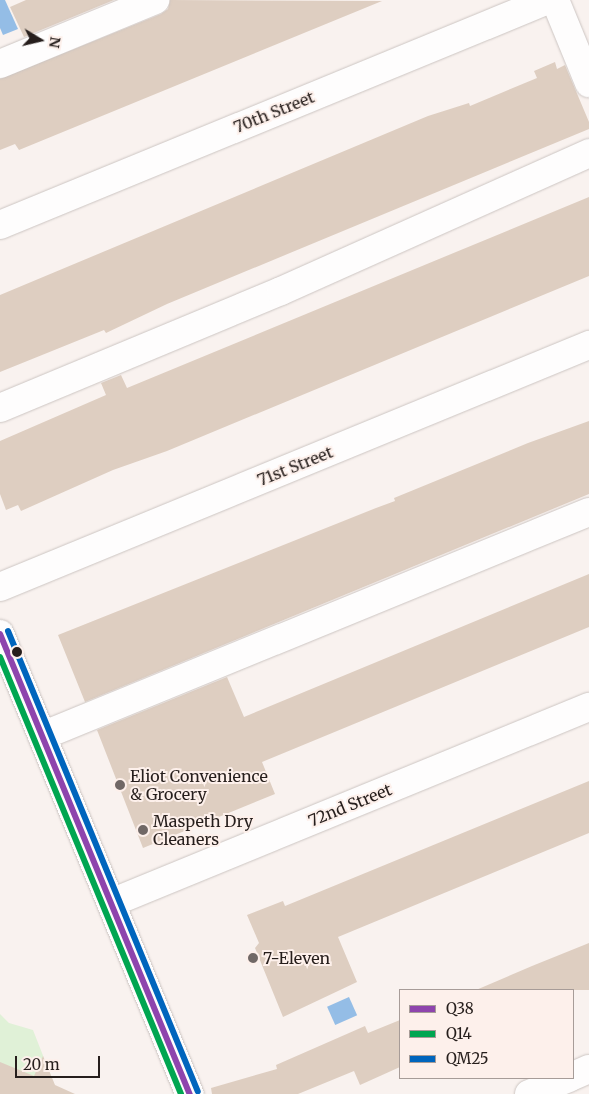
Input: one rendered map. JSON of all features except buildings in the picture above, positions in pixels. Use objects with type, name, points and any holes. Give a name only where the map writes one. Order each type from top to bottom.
[{"type":"street","points":[[0,64],[154,0]]},
{"type":"street","points":[[545,1],[589,83]]},
{"type":"street","name":"70th Street","points":[[0,225],[545,1]]},
{"type":"street","points":[[0,408],[281,290],[588,155]]},
{"type":"street","name":"71st Street","points":[[0,587],[589,345]]},
{"type":"street","points":[[42,736],[589,512]]},
{"type":"street","points":[[0,634],[190,1094]]},
{"type":"street","name":"72nd Street","points":[[111,903],[589,707]]},
{"type":"street","points":[[574,1076],[589,1070]]},
{"type":"street","points":[[529,1094],[566,1079]]},
{"type":"green space","points":[[0,1014],[9,1023],[33,1030],[58,1094],[0,1094]]},
{"type":"water","points":[[0,0],[5,0],[18,29],[3,35],[0,28]]},
{"type":"water","points":[[349,997],[357,1015],[335,1025],[327,1007]]},
{"type":"transit line","name":"QM25","points":[[8,631],[198,1091]]},
{"type":"transit line","name":"Q38","points":[[0,634],[190,1094]]},
{"type":"transit line","name":"Q14","points":[[0,657],[181,1094]]},
{"type":"place","name":"Eliot Convenience & Grocery","points":[[120,785]]},
{"type":"place","name":"Maspeth Dry Cleaners","points":[[143,830]]},
{"type":"place","name":"7-Eleven","points":[[253,958]]}]
